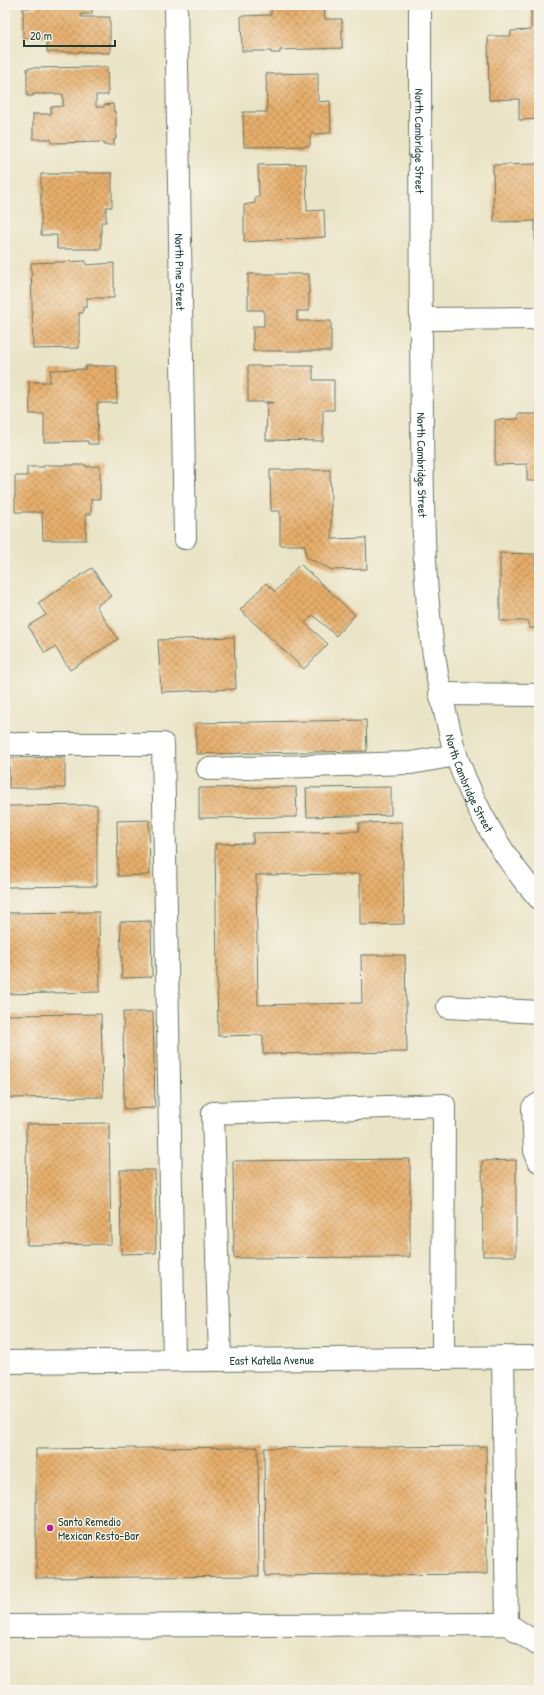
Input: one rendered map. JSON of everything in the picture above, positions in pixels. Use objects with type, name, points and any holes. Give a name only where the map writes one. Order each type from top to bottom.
[{"type":"street","name":"North Pine Street","points":[[176,5],[185,538]]},
{"type":"street","name":"North Cambridge Street","points":[[420,5],[421,319],[425,540],[430,624],[440,694],[456,755],[485,820],[506,855],[539,898]]},
{"type":"street","points":[[421,319],[539,318]]},
{"type":"street","points":[[440,694],[539,695]]},
{"type":"street","points":[[5,744],[163,744],[174,1360]]},
{"type":"street","points":[[208,769],[411,763],[456,755]]},
{"type":"street","points":[[448,1007],[539,1012]]},
{"type":"street","points":[[539,1104],[533,1108],[535,1151],[539,1161]]},
{"type":"street","points":[[220,1359],[213,1112],[444,1105],[443,1357]]},
{"type":"street","points":[[503,1357],[507,1624]]},
{"type":"street","name":"East Katella Avenue","points":[[5,1362],[539,1357]]},
{"type":"street","points":[[5,1626],[507,1624],[539,1645]]},
{"type":"building","points":[[36,5],[92,5],[92,14],[81,14],[81,17],[110,17],[110,53],[47,52],[47,38],[23,38],[23,8],[36,8]]},
{"type":"building","points":[[278,5],[324,5],[325,19],[342,19],[342,48],[280,50],[280,53],[271,53],[271,51],[242,51],[241,16],[271,15],[271,8],[278,8]]},
{"type":"building","points":[[531,5],[539,5],[539,119],[519,120],[519,99],[489,100],[488,36],[511,36],[511,31],[531,30]]},
{"type":"building","points":[[107,67],[108,95],[96,95],[96,107],[104,107],[104,105],[113,104],[114,112],[116,112],[116,139],[114,139],[114,145],[104,145],[104,142],[51,143],[51,139],[33,139],[33,114],[51,114],[51,107],[63,106],[63,94],[33,94],[33,96],[27,96],[27,68]]},
{"type":"building","points":[[318,73],[318,102],[330,101],[331,133],[310,134],[310,146],[244,147],[243,112],[267,112],[266,74]]},
{"type":"building","points":[[306,164],[307,211],[324,210],[325,237],[244,242],[244,205],[255,203],[255,197],[259,197],[258,165]]},
{"type":"building","points":[[539,164],[539,249],[535,249],[535,221],[494,222],[493,165]]},
{"type":"building","points":[[112,173],[112,207],[106,207],[106,222],[101,222],[101,249],[57,249],[57,235],[41,235],[41,174]]},
{"type":"building","points":[[86,261],[86,265],[114,263],[114,298],[87,298],[87,307],[83,307],[83,313],[79,313],[79,348],[33,349],[31,263]]},
{"type":"building","points":[[248,274],[309,274],[309,311],[297,311],[297,321],[331,321],[331,351],[253,351],[253,326],[264,326],[264,310],[248,310]]},
{"type":"building","points":[[86,366],[116,366],[117,403],[97,403],[98,444],[88,444],[88,441],[44,442],[44,414],[30,414],[29,382],[50,382],[50,370],[86,369]]},
{"type":"building","points":[[248,366],[313,366],[313,380],[334,380],[334,410],[323,410],[323,441],[266,440],[267,403],[273,402],[248,402]]},
{"type":"building","points":[[537,384],[539,384],[539,481],[527,481],[527,464],[495,465],[495,420],[518,419],[518,414],[537,414]]},
{"type":"building","points":[[44,465],[86,465],[86,467],[100,466],[100,499],[91,499],[91,514],[86,514],[86,540],[43,540],[42,512],[15,512],[15,476],[27,476],[27,467],[44,467]]},
{"type":"building","points":[[270,470],[330,470],[332,539],[366,538],[367,569],[332,570],[306,557],[305,545],[280,545],[280,511],[271,511]]},
{"type":"building","points":[[500,553],[535,554],[535,574],[539,574],[539,628],[529,628],[529,621],[500,621]]},
{"type":"building","points":[[300,564],[355,615],[336,636],[313,615],[305,623],[328,644],[304,669],[240,610],[266,583],[275,592]]},
{"type":"building","points":[[92,568],[111,596],[96,606],[118,639],[70,670],[55,647],[45,653],[28,626],[46,615],[38,603]]},
{"type":"building","points":[[234,637],[236,689],[161,692],[158,640]]},
{"type":"building","points":[[366,720],[367,751],[196,754],[196,723]]},
{"type":"building","points":[[65,757],[65,788],[9,788],[9,758]]},
{"type":"building","points":[[296,787],[297,817],[199,818],[199,788]]},
{"type":"building","points":[[391,787],[391,815],[307,817],[306,788]]},
{"type":"building","points":[[97,805],[97,886],[5,887],[5,806]]},
{"type":"building","points":[[149,820],[150,875],[118,876],[117,821]]},
{"type":"building","points":[[402,822],[404,924],[360,925],[360,874],[256,875],[258,1005],[362,1003],[361,955],[405,955],[407,1052],[263,1054],[263,1035],[218,1036],[215,844],[253,843],[253,833],[359,831],[359,823]]},
{"type":"building","points":[[99,912],[100,992],[5,994],[5,913]]},
{"type":"building","points":[[151,921],[152,977],[122,978],[120,922]]},
{"type":"building","points":[[123,1012],[153,1012],[155,1108],[124,1109]]},
{"type":"building","points":[[101,1014],[103,1097],[5,1098],[5,1015]]},
{"type":"building","points":[[109,1123],[111,1244],[27,1245],[26,1124]]},
{"type":"building","points":[[410,1159],[410,1257],[234,1258],[233,1161]]},
{"type":"building","points":[[516,1160],[516,1256],[483,1256],[482,1161]]},
{"type":"building","points":[[120,1170],[155,1170],[156,1253],[121,1254]]},
{"type":"building","points":[[486,1446],[487,1574],[265,1576],[264,1448]]},
{"type":"building","points":[[258,1447],[259,1576],[36,1578],[36,1449]]},
{"type":"place","name":"Santo Remedio Mexican Resto-Bar","points":[[50,1528]]}]
